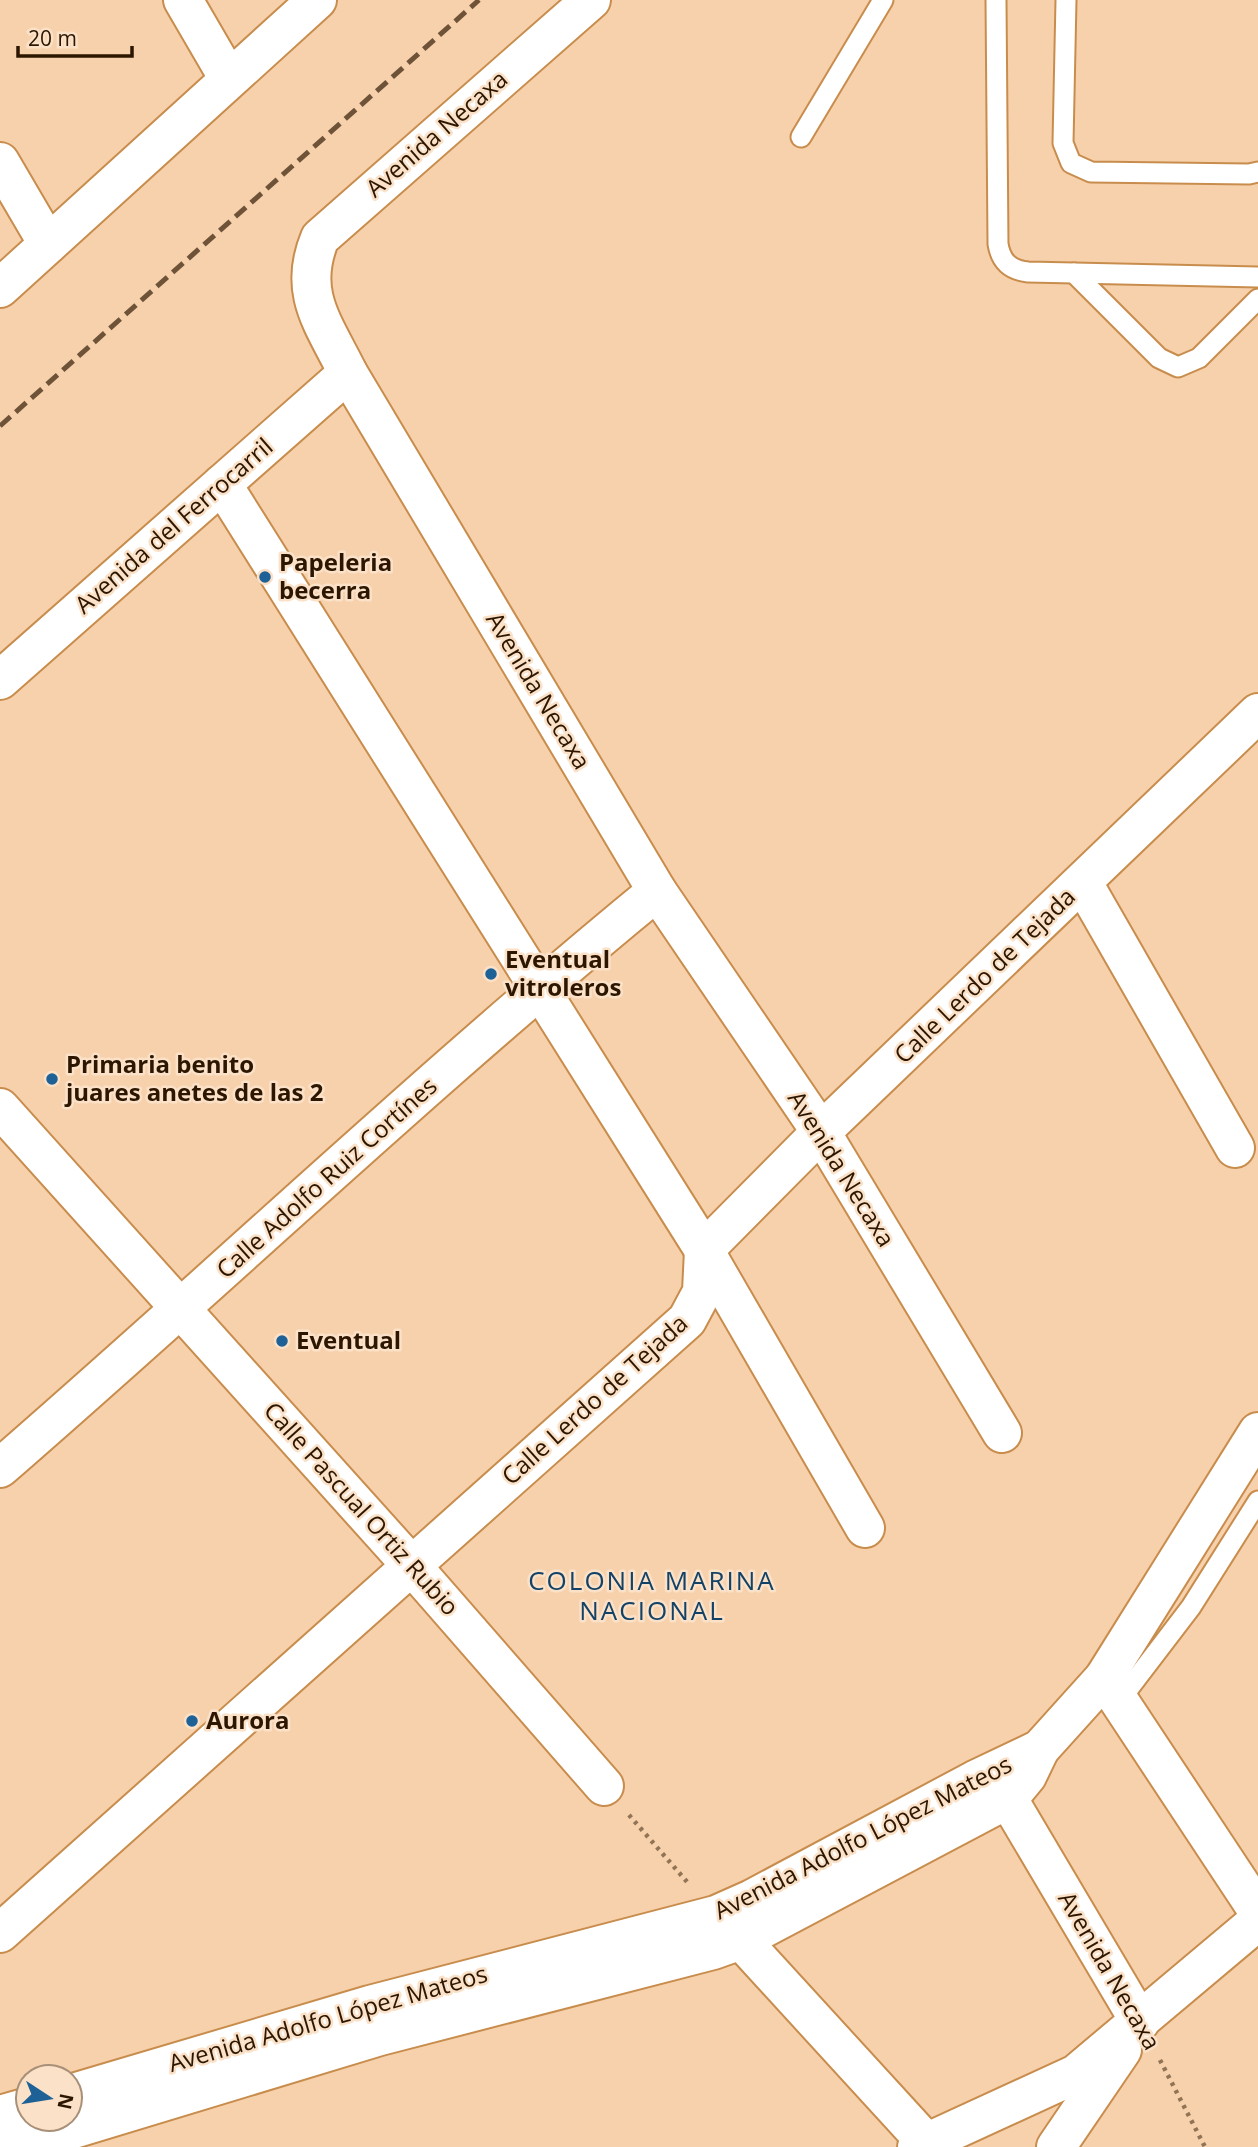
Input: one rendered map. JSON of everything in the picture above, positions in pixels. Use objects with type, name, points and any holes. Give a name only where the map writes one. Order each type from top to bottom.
[{"type":"street","points":[[183,0],[229,79]]},
{"type":"street","points":[[0,288],[317,0]]},
{"type":"street","name":"Avenida Necaxa","points":[[591,0],[320,238],[310,262],[310,286],[317,310],[348,373],[657,891],[821,1132],[1003,1433]]},
{"type":"street","points":[[0,162],[48,244]]},
{"type":"street","name":"Avenida del Ferrocarril","points":[[0,680],[348,373]]},
{"type":"street","points":[[222,484],[704,1250],[865,1528]]},
{"type":"street","name":"Calle Lerdo de Tejada","points":[[0,1933],[687,1320],[702,1292],[704,1250],[821,1132],[1258,713]]},
{"type":"street","points":[[1083,883],[1235,1148]]},
{"type":"street","name":"Calle Adolfo Ruiz Cortínes","points":[[0,1468],[183,1309],[538,989],[657,891]]},
{"type":"street","name":"Calle Pascual Ortiz Rubio","points":[[0,1108],[183,1309],[604,1786]]},
{"type":"street","name":"Avenida Adolfo López Mateos","points":[[84,2090],[370,2004],[728,1927],[752,1899],[975,1780],[1040,1749],[1112,1689],[1258,1432]]},
{"type":"street","points":[[1112,1689],[1258,1911]]},
{"type":"street","points":[[14,2147],[380,2036],[713,1950],[728,1927],[1008,1798],[1027,1776],[1040,1749]]},
{"type":"street","name":"Avenida Necaxa","points":[[1008,1798],[1140,2022]]},
{"type":"street","points":[[728,1927],[921,2144],[1076,2074],[1258,1921]]},
{"type":"street","points":[[1056,2147],[1140,2022]]},
{"type":"street","points":[[1028,2147],[1076,2074]]},
{"type":"lane","points":[[801,137],[883,0]]},
{"type":"lane","points":[[996,0],[1000,256],[1016,271],[1258,277]]},
{"type":"lane","points":[[1066,0],[1063,143],[1071,163],[1091,172],[1258,172]]},
{"type":"lane","points":[[1074,273],[1158,358],[1178,367],[1199,358],[1258,299]]},
{"type":"lane","points":[[1112,1689],[1191,1607],[1258,1501]]},
{"type":"path","points":[[604,1786],[728,1927]]},
{"type":"path","name":"Avenida Necaxa","points":[[1140,2022],[1205,2147]]},
{"type":"railway","points":[[0,426],[479,0]]},
{"type":"place","name":"Papeleria becerra","points":[[265,577]]},
{"type":"place","name":"Eventual vitroleros","points":[[491,974]]},
{"type":"place","name":"Primaria benito juares anetes de las 2","points":[[52,1079]]},
{"type":"place","name":"Eventual","points":[[282,1341]]},
{"type":"place","name":"Aurora","points":[[192,1721]]},
{"type":"district","name":"COLONIA MARINA NACIONAL","points":[[652,1596]]}]
